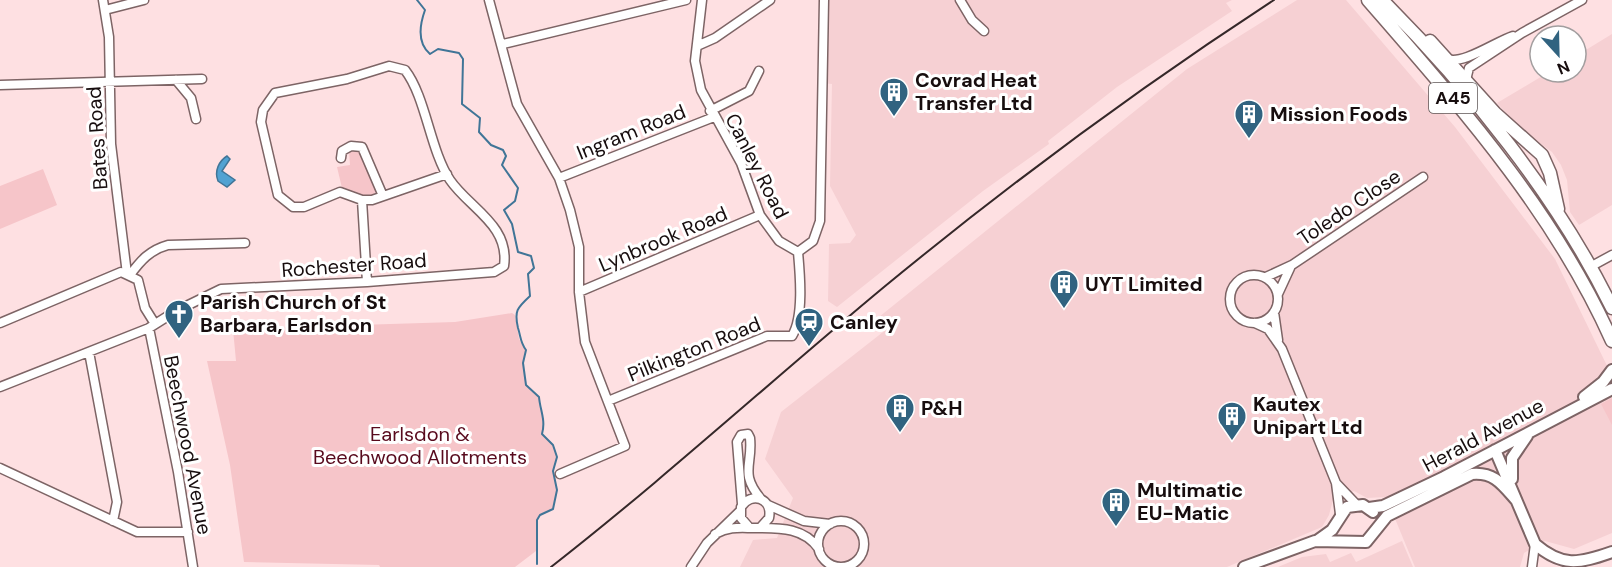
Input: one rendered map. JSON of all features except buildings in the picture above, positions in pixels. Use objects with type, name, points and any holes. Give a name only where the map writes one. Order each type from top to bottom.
[{"type":"highway","name":"A45","points":[[1368,0],[1480,130],[1526,192],[1599,311],[1612,341]]},
{"type":"highway","name":"A45","points":[[1382,0],[1513,151],[1560,216],[1612,308]]},
{"type":"highway","points":[[1396,14],[1425,37],[1447,59],[1468,74],[1495,113],[1542,155],[1551,173],[1560,216]]},
{"type":"main road","points":[[1564,412],[1603,382],[1612,370]]},
{"type":"main road","name":"Herald Avenue","points":[[1369,508],[1393,502],[1528,435],[1564,412],[1612,388]]},
{"type":"main road","points":[[1516,500],[1510,470],[1512,458],[1528,435]]},
{"type":"main road","points":[[1495,450],[1535,544],[1553,561],[1574,566],[1612,552]]},
{"type":"main road","name":"Herald Avenue","points":[[1315,541],[1366,542],[1387,516],[1472,474],[1484,473],[1497,478],[1516,500]]},
{"type":"main road","points":[[1356,504],[1369,508],[1375,514],[1377,526]]},
{"type":"main road","name":"Herald Avenue","points":[[1244,567],[1327,535],[1339,517],[1356,504]]},
{"type":"main road","points":[[1339,517],[1339,532],[1347,540]]},
{"type":"main road","points":[[1574,566],[1612,544]]},
{"type":"street","name":"Bates Road","points":[[103,0],[111,144],[129,275]]},
{"type":"street","points":[[105,10],[144,0]]},
{"type":"street","points":[[489,0],[520,112],[559,178],[577,234],[579,292],[585,342],[625,447],[560,474]]},
{"type":"street","points":[[502,44],[686,0]]},
{"type":"street","name":"Canley Road","points":[[702,0],[696,75],[712,114],[741,163],[760,215],[779,241],[798,252]]},
{"type":"street","points":[[697,45],[715,38],[770,0]]},
{"type":"street","points":[[798,252],[813,241],[820,221],[824,0]]},
{"type":"street","points":[[960,0],[972,21],[984,31]]},
{"type":"street","points":[[1468,74],[1522,33],[1582,0]]},
{"type":"street","points":[[1447,59],[1463,60],[1488,45],[1522,33]]},
{"type":"street","name":"Rochester Road","points":[[0,387],[152,326],[221,289],[367,282],[482,273],[494,272],[504,266],[503,249],[495,228],[457,188],[447,174],[405,70],[389,66],[347,79],[278,92],[269,100],[261,116],[276,190],[285,202],[293,207],[304,207],[340,192],[362,200]]},
{"type":"street","name":"Ingram Road","points":[[559,178],[712,114],[749,91],[759,71]]},
{"type":"street","points":[[0,85],[202,79]]},
{"type":"street","points":[[176,80],[191,98],[196,119]]},
{"type":"street","points":[[341,158],[342,151],[347,147],[362,147],[383,196]]},
{"type":"street","points":[[367,282],[362,200],[383,196],[447,174]]},
{"type":"street","name":"Toledo Close","points":[[1266,277],[1292,265],[1424,177]]},
{"type":"street","name":"Lynbrook Road","points":[[579,292],[760,215]]},
{"type":"street","points":[[0,323],[129,275],[144,256],[158,248],[168,245],[245,243]]},
{"type":"street","name":"Pilkington Road","points":[[608,401],[767,336],[792,336],[796,328],[801,296],[798,252]]},
{"type":"street","points":[[1590,267],[1612,255]]},
{"type":"street","name":"Toledo Close","points":[[1278,294],[1292,265]]},
{"type":"street","points":[[1279,343],[1268,329],[1235,315],[1229,302],[1230,290],[1242,277],[1255,274],[1266,277],[1278,294],[1274,312],[1279,343],[1336,483],[1339,517]]},
{"type":"street","name":"Beechwood Avenue","points":[[129,275],[138,279],[152,326],[193,567]]},
{"type":"street","points":[[1256,323],[1269,318],[1274,312]]},
{"type":"street","points":[[89,352],[117,502],[113,521]]},
{"type":"street","points":[[716,534],[729,527],[758,528],[778,527],[810,539],[828,562],[845,567],[860,563],[864,543],[860,531],[845,522],[813,524],[768,505],[761,499],[752,488],[747,471],[750,438],[748,434],[741,435],[737,442],[742,522],[748,527]]},
{"type":"street","points":[[0,468],[140,533],[188,532]]},
{"type":"street","points":[[1336,483],[1356,504]]},
{"type":"street","points":[[691,567],[716,534],[741,508],[753,497],[761,499]]},
{"type":"street","points":[[758,528],[769,518],[768,505]]},
{"type":"street","points":[[819,549],[822,533],[831,524]]},
{"type":"street","points":[[1532,567],[1535,544]]},
{"type":"shaded area","points":[[824,0],[1232,0],[1226,3],[1232,11],[1117,87],[1048,141],[1049,144],[983,191],[837,307],[828,301],[829,244],[850,243],[856,235],[830,186],[832,84],[823,83]]},
{"type":"shaded area","points":[[1297,0],[1346,0],[1455,127],[1555,259],[1612,376],[1612,533],[1574,549],[1545,541],[1524,553],[1520,567],[1415,567],[1386,497],[1367,498],[1354,491],[1333,500],[1329,515],[1322,527],[1227,567],[740,567],[753,540],[777,538],[793,498],[765,459],[781,412],[883,332],[874,321],[1187,69]]},
{"type":"shaded area","points":[[1612,34],[1612,205],[1579,225],[1570,212],[1567,180],[1561,165],[1552,152],[1523,131],[1497,103],[1529,84],[1588,84],[1588,49]]},
{"type":"shaded area","points":[[1402,541],[1413,567],[1278,567],[1302,557],[1326,554],[1330,562],[1351,553],[1356,562]]},
{"type":"green space","points":[[358,148],[377,190],[373,195],[361,195],[342,188],[337,167],[350,165],[349,151]]},
{"type":"green space","points":[[43,169],[57,205],[0,229],[0,186]]},
{"type":"green space","name":"Earlsdon & Beechwood Allotments","points":[[512,313],[515,315],[519,339],[526,350],[523,363],[526,385],[539,397],[543,420],[542,434],[553,445],[557,457],[553,471],[557,490],[553,509],[538,517],[536,551],[515,567],[380,567],[379,565],[244,562],[230,465],[207,361],[236,361],[233,329],[455,322]]},
{"type":"green space","points":[[1612,398],[1612,425],[1601,404]]},
{"type":"water","points":[[227,156],[230,159],[222,171],[235,180],[227,187],[218,181],[217,170]]},
{"type":"waterway","points":[[417,0],[425,10],[421,39],[426,50],[430,54],[438,49],[459,53],[463,59],[462,104],[480,118],[479,132],[491,145],[503,150],[506,156],[502,165],[518,188],[515,201],[504,210],[512,224],[518,252],[531,256],[534,268],[528,274],[530,296],[522,304],[517,314],[517,322],[526,350],[523,363],[526,385],[539,397],[543,420],[542,434],[553,445],[557,457],[553,471],[557,490],[553,509],[540,515],[537,520],[537,564]]},
{"type":"railway","points":[[551,567],[635,499],[884,287],[978,212],[1075,138],[1274,0]]},
{"type":"place","name":"Covrad Heat Transfer Ltd","points":[[894,118]]},
{"type":"place","name":"Mission Foods","points":[[1249,140]]},
{"type":"place","name":"UYT Limited","points":[[1064,310]]},
{"type":"place","name":"Parish Church of St Barbara, Earlsdon","points":[[179,340]]},
{"type":"place","name":"Canley","points":[[809,348]]},
{"type":"place","name":"P&H","points":[[900,434]]},
{"type":"place","name":"Kautex Unipart Ltd","points":[[1232,442]]},
{"type":"place","name":"Multimatic EU-Matic","points":[[1116,528]]}]
